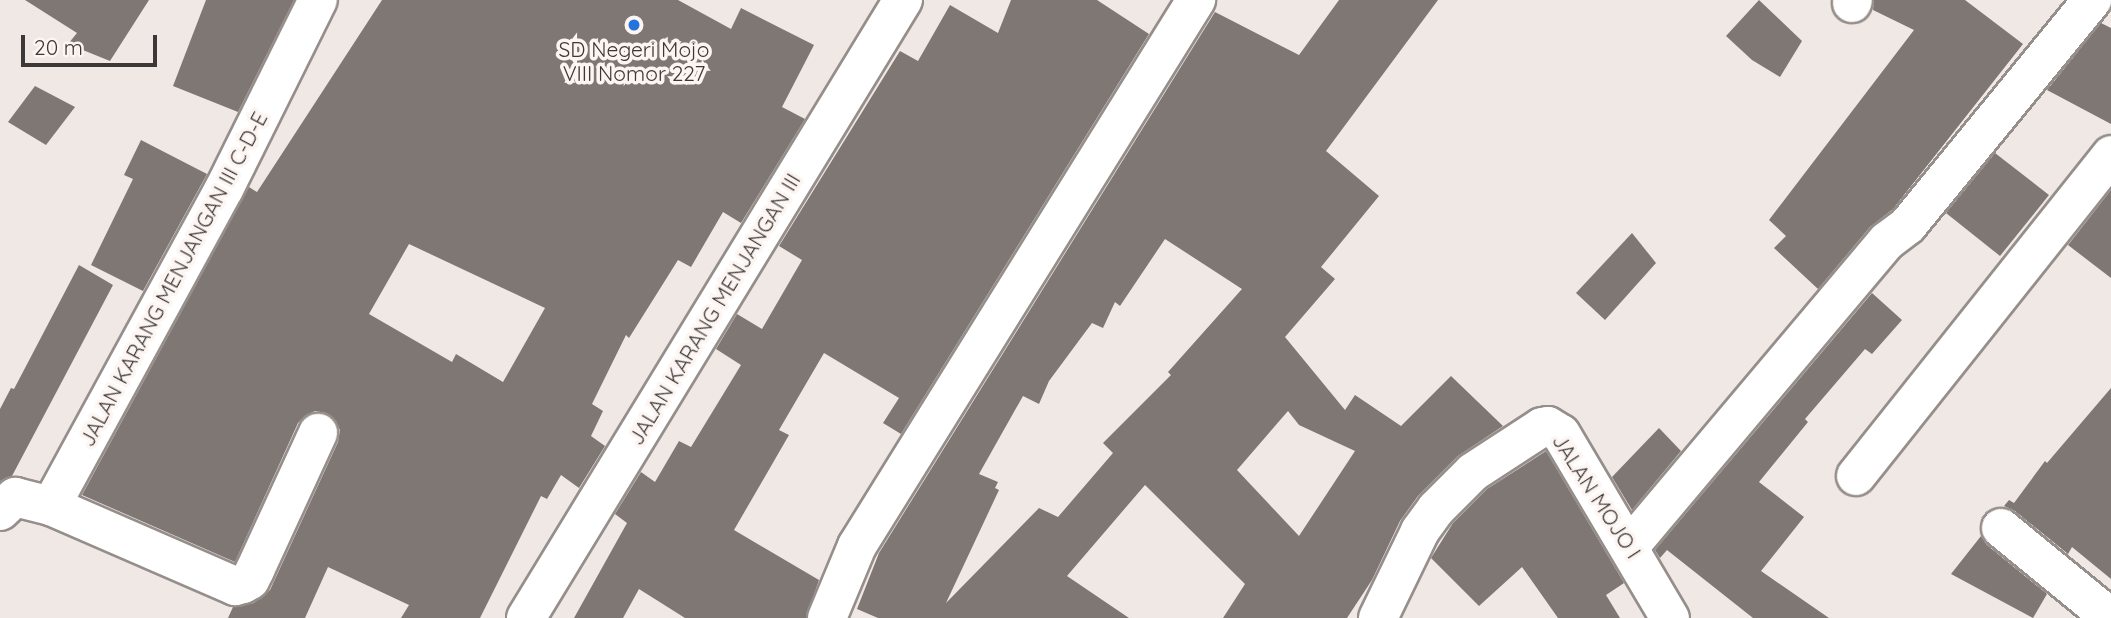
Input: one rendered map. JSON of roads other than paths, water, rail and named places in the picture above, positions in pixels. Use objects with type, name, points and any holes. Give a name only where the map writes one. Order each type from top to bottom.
[{"type":"street","name":"JALAN KARANG MENJANGAN III C-D-E","points":[[51,506],[224,189],[318,0]]},
{"type":"street","name":"JALAN KARANG MENJANGAN III","points":[[526,618],[903,0]]},
{"type":"street","points":[[827,618],[857,545],[1196,0]]},
{"type":"street","points":[[1630,546],[1882,248],[1908,225],[2092,0]]},
{"type":"street","points":[[1856,476],[2111,155]]},
{"type":"street","name":"JALAN MOJO I","points":[[1378,618],[1414,543],[1436,509],[1473,472],[1542,427],[1556,429],[1561,434],[1671,618]]},
{"type":"street","points":[[0,510],[15,497],[51,506],[235,586],[250,580],[318,433]]},
{"type":"street","points":[[2001,528],[2111,618]]},
{"type":"place","name":"SD Negeri Mojo VIII Nomor 227","points":[[634,25]]}]
